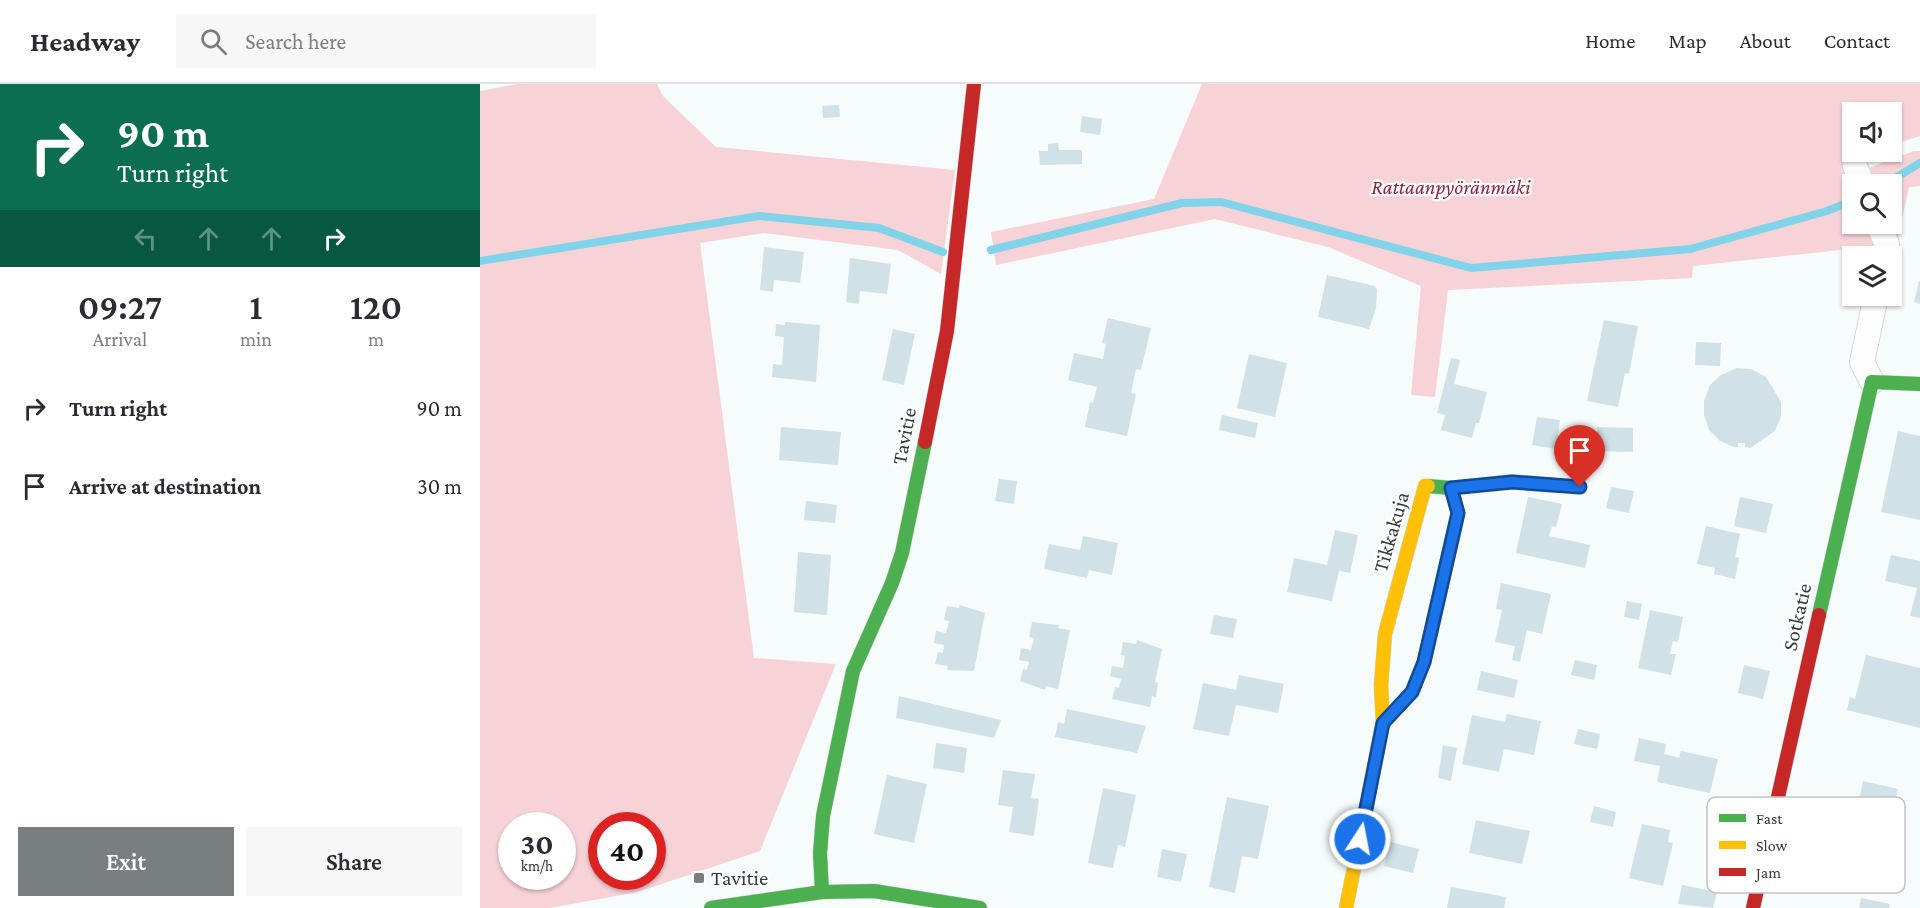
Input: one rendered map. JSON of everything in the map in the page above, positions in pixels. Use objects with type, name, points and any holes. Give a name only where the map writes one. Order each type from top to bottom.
[{"type":"street","name":"Tavitie","points":[[822,892],[820,853],[823,816],[853,671],[892,583],[902,553],[947,331],[961,221],[974,84]]},
{"type":"street","points":[[1874,306],[1862,362],[1872,382],[1920,384]]},
{"type":"street","name":"Sotkatie","points":[[1778,797],[1872,382]]},
{"type":"street","name":"Tikkakuja","points":[[1346,908],[1383,723],[1381,685],[1385,634],[1425,486],[1451,488]]},
{"type":"street","points":[[1383,723],[1412,692],[1424,662],[1458,513],[1451,488]]},
{"type":"street","points":[[711,908],[822,892],[873,891],[980,908]]},
{"type":"street","name":"Sotkatie","points":[[1753,908],[1756,893]]},
{"type":"lane","points":[[1451,488],[1512,482],[1580,487]]},
{"type":"green space","points":[[517,84],[657,84],[663,96],[716,147],[955,170],[941,274],[898,250],[764,233],[700,243],[754,658],[836,664],[760,851],[666,883],[666,812],[588,812],[588,890],[644,890],[550,908],[480,908],[480,91]]},
{"type":"green space","name":"Rattaanpyöränmäki","points":[[1202,84],[1920,84],[1920,136],[1902,142],[1902,102],[1842,102],[1842,162],[1846,162],[1850,174],[1842,174],[1842,234],[1873,234],[1877,246],[1842,246],[1842,250],[1693,266],[1692,278],[1448,290],[1435,397],[1411,395],[1421,286],[1328,247],[1215,219],[996,265],[991,232],[1154,199]]},
{"type":"green space","points":[[1920,151],[1920,186],[1909,187],[1902,218],[1902,174],[1868,174],[1866,169],[1885,162],[1902,162],[1902,156]]},
{"type":"building","points":[[839,105],[840,117],[823,118],[822,106]]},
{"type":"building","points":[[1082,116],[1102,119],[1100,135],[1080,132]]},
{"type":"building","points":[[1058,143],[1059,150],[1082,150],[1082,164],[1040,165],[1039,151],[1048,151],[1048,144]]},
{"type":"building","points":[[764,247],[804,252],[800,283],[774,280],[773,292],[760,290]]},
{"type":"building","points":[[850,258],[891,264],[887,294],[860,291],[859,304],[846,302]]},
{"type":"building","points":[[1327,275],[1375,286],[1377,290],[1376,308],[1369,329],[1318,317]]},
{"type":"building","points":[[1920,281],[1920,304],[1914,302]]},
{"type":"building","points":[[1108,318],[1151,328],[1141,370],[1136,369],[1131,393],[1136,394],[1127,436],[1085,427],[1090,402],[1093,403],[1097,387],[1068,380],[1074,353],[1103,359],[1106,344],[1102,343]]},
{"type":"building","points":[[1604,320],[1638,326],[1629,374],[1625,373],[1618,407],[1587,401]]},
{"type":"building","points":[[785,322],[820,325],[816,382],[772,377],[773,364],[782,365],[784,337],[775,336],[776,324],[785,325]]},
{"type":"building","points":[[893,329],[915,334],[904,385],[882,380]]},
{"type":"building","points":[[1696,342],[1721,343],[1720,366],[1695,365]]},
{"type":"building","points":[[1249,354],[1287,363],[1275,417],[1237,408]]},
{"type":"building","points":[[1451,358],[1460,360],[1454,384],[1487,392],[1479,423],[1476,423],[1472,438],[1441,430],[1445,415],[1437,413]]},
{"type":"building","points":[[1737,368],[1751,369],[1766,377],[1781,402],[1781,417],[1775,431],[1750,448],[1745,447],[1745,443],[1738,443],[1738,447],[1734,447],[1720,441],[1709,430],[1704,415],[1704,401],[1710,385],[1721,375]]},
{"type":"building","points":[[1222,415],[1258,423],[1255,438],[1219,430]]},
{"type":"building","points":[[1537,417],[1560,420],[1556,449],[1532,445]]},
{"type":"building","points":[[781,427],[841,432],[838,465],[779,460]]},
{"type":"building","points":[[1597,427],[1633,428],[1633,452],[1597,451]]},
{"type":"building","points":[[1898,431],[1920,436],[1920,520],[1881,512]]},
{"type":"building","points":[[999,479],[1017,481],[1014,504],[995,501]]},
{"type":"building","points":[[1611,487],[1634,491],[1629,513],[1606,508]]},
{"type":"building","points":[[1528,497],[1562,504],[1556,527],[1552,526],[1549,536],[1590,545],[1585,568],[1516,553]]},
{"type":"building","points":[[1740,497],[1773,504],[1766,533],[1734,526]]},
{"type":"building","points":[[806,501],[837,505],[835,523],[804,520]]},
{"type":"building","points":[[1706,526],[1740,534],[1735,557],[1739,558],[1735,579],[1714,574],[1715,568],[1697,564]]},
{"type":"building","points":[[1335,530],[1358,535],[1350,573],[1339,571],[1332,601],[1287,592],[1294,558],[1327,565]]},
{"type":"building","points":[[1083,536],[1118,543],[1112,575],[1089,570],[1087,578],[1044,569],[1049,544],[1080,550]]},
{"type":"building","points":[[798,552],[831,555],[827,615],[794,612]]},
{"type":"building","points":[[1891,555],[1920,561],[1920,618],[1910,616],[1917,588],[1885,581]]},
{"type":"building","points":[[1501,583],[1551,594],[1542,634],[1527,630],[1520,662],[1512,660],[1515,646],[1495,642],[1502,610],[1496,609]]},
{"type":"building","points":[[1627,601],[1642,604],[1639,620],[1624,617]]},
{"type":"building","points":[[960,605],[985,613],[974,671],[947,670],[948,666],[935,664],[938,652],[943,653],[944,645],[934,643],[936,631],[946,633],[949,621],[944,620],[947,606],[959,608]]},
{"type":"building","points":[[1650,610],[1683,617],[1678,642],[1673,641],[1670,654],[1676,654],[1671,675],[1638,668]]},
{"type":"building","points":[[1214,615],[1237,619],[1233,638],[1210,634]]},
{"type":"building","points":[[1032,622],[1059,625],[1058,628],[1070,630],[1058,689],[1046,686],[1045,690],[1020,681],[1023,669],[1027,670],[1029,662],[1019,660],[1021,648],[1031,650],[1034,638],[1029,637]]},
{"type":"building","points":[[1137,640],[1162,649],[1155,682],[1158,683],[1156,697],[1152,696],[1150,707],[1112,699],[1115,687],[1119,688],[1121,679],[1110,676],[1112,666],[1123,668],[1125,656],[1121,655],[1123,642],[1136,644]]},
{"type":"building","points":[[1866,655],[1920,668],[1920,728],[1847,710],[1850,697],[1855,699]]},
{"type":"building","points":[[1575,660],[1597,665],[1594,680],[1571,675]]},
{"type":"building","points":[[1744,665],[1770,671],[1763,699],[1738,693]]},
{"type":"building","points":[[1481,671],[1518,680],[1514,698],[1477,690]]},
{"type":"building","points":[[1239,675],[1284,684],[1278,713],[1236,705],[1229,736],[1193,729],[1203,683],[1236,690]]},
{"type":"building","points":[[899,696],[1001,720],[994,738],[896,718]]},
{"type":"building","points":[[1067,709],[1146,726],[1137,753],[1055,737],[1058,722],[1064,724]]},
{"type":"building","points":[[1507,714],[1541,721],[1534,755],[1504,749],[1499,772],[1462,764],[1472,715],[1505,722]]},
{"type":"building","points":[[1578,729],[1600,734],[1597,749],[1574,744]]},
{"type":"building","points":[[1639,738],[1666,744],[1664,754],[1679,758],[1681,751],[1718,759],[1710,793],[1657,782],[1660,766],[1634,761]]},
{"type":"building","points":[[936,743],[967,748],[964,773],[933,768]]},
{"type":"building","points":[[1443,745],[1457,748],[1451,781],[1438,778]]},
{"type":"building","points":[[1003,770],[1035,774],[1031,798],[1039,799],[1034,836],[1009,832],[1013,807],[998,805]]},
{"type":"building","points":[[887,775],[927,784],[914,843],[874,834]]},
{"type":"building","points":[[1863,781],[1898,789],[1896,797],[1860,797]]},
{"type":"building","points":[[1103,788],[1136,795],[1125,847],[1118,845],[1113,868],[1088,863]]},
{"type":"building","points":[[1227,797],[1269,806],[1258,859],[1242,856],[1235,893],[1209,887]]},
{"type":"building","points":[[1594,806],[1616,812],[1613,827],[1590,822]]},
{"type":"building","points":[[1476,820],[1530,831],[1522,864],[1469,853]]},
{"type":"building","points":[[1642,824],[1670,830],[1668,842],[1673,843],[1663,886],[1629,878]]},
{"type":"building","points":[[1390,842],[1419,849],[1413,873],[1384,866]]},
{"type":"building","points":[[1162,849],[1187,854],[1181,882],[1157,877]]},
{"type":"building","points":[[1682,885],[1707,890],[1707,893],[1717,893],[1713,908],[1678,904]]},
{"type":"building","points":[[1451,887],[1506,897],[1504,908],[1447,908]]},
{"type":"building","points":[[1861,898],[1890,904],[1889,908],[1859,908]]},
{"type":"waterway","points":[[1902,174],[1920,163]]},
{"type":"waterway","points":[[991,250],[1182,203],[1221,202],[1471,268],[1690,249],[1842,205]]},
{"type":"waterway","points":[[480,261],[759,216],[879,228],[943,252]]},
{"type":"traffic: fast","points":[[1819,615],[1872,382],[1920,384]]},
{"type":"traffic: fast","points":[[822,892],[820,853],[823,816],[853,671],[892,583],[902,553],[925,442]]},
{"type":"traffic: fast","points":[[1383,723],[1412,692],[1424,662],[1458,513],[1451,488],[1428,486]]},
{"type":"traffic: fast","points":[[711,908],[822,892],[874,891],[980,908]]},
{"type":"traffic: slow","points":[[1346,908],[1383,723],[1381,685],[1385,634],[1425,486],[1428,486]]},
{"type":"traffic: jam","points":[[925,442],[947,331],[974,84]]},
{"type":"traffic: jam","points":[[1778,797],[1819,615]]},
{"type":"traffic: jam","points":[[1753,908],[1756,893]]},
{"type":"place","name":"Tavitie","points":[[699,878]]},
{"type":"route","points":[[1360,839],[1383,723],[1412,692],[1424,662],[1458,513],[1451,488],[1512,482],[1580,487]]}]
